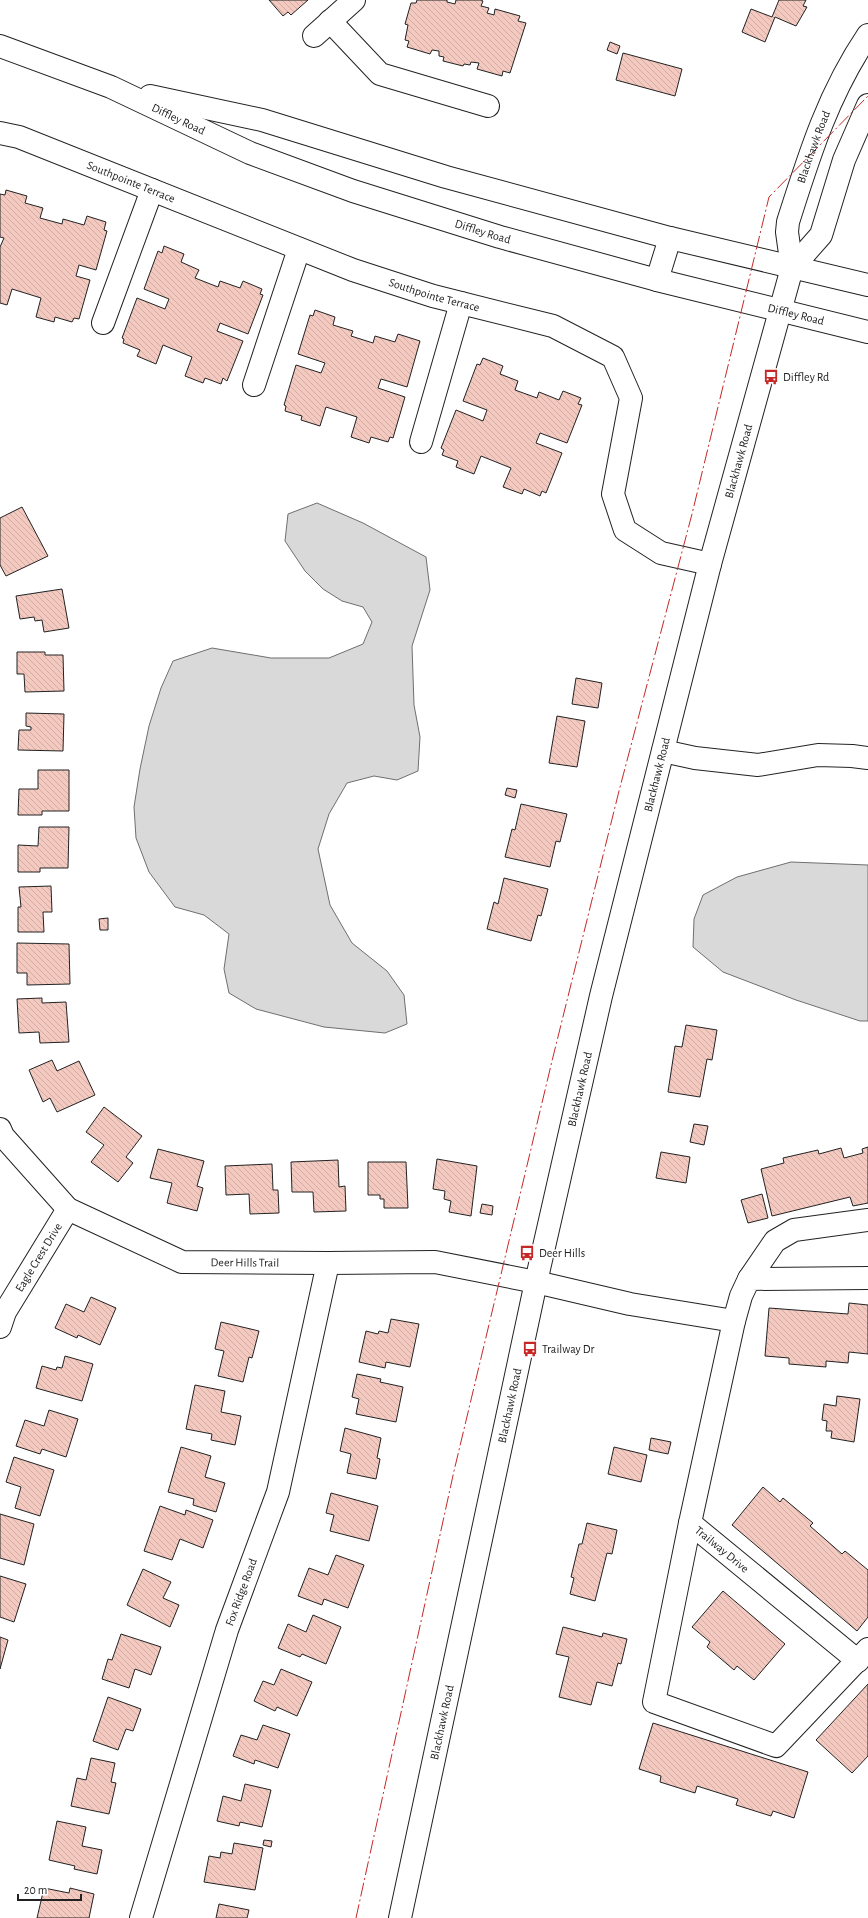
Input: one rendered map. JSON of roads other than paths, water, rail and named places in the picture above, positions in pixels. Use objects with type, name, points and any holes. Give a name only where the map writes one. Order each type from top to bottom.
[{"type":"street","points":[[314,36],[354,0]]},
{"type":"street","points":[[330,21],[380,74],[488,106]]},
{"type":"street","name":"Blackhawk Road","points":[[400,1918],[536,1282],[601,996],[710,564],[792,268],[787,232],[788,222],[812,149],[831,99],[851,61],[868,35]]},
{"type":"street","name":"Diffley Road","points":[[0,46],[111,87],[250,153],[353,191],[500,237],[657,280],[868,332]]},
{"type":"street","name":"Diffley Road","points":[[111,87],[262,120],[476,185],[670,238],[868,285]]},
{"type":"street","name":"Blackhawk Road","points":[[792,268],[821,235],[844,160],[868,105]]},
{"type":"street","name":"Southpointe Terrace","points":[[0,133],[19,137],[353,270],[433,296],[553,326],[613,357],[631,398],[613,494],[625,530],[660,553],[710,564]]},
{"type":"street","points":[[103,323],[152,190]]},
{"type":"street","points":[[657,280],[670,238]]},
{"type":"street","points":[[254,385],[299,249]]},
{"type":"street","points":[[421,442],[461,303]]},
{"type":"street","points":[[663,751],[696,758],[758,765],[818,755],[868,758]]},
{"type":"street","name":"Deer Hills Trail","points":[[0,1129],[3,1136],[68,1209],[182,1262],[434,1262],[536,1282]]},
{"type":"street","name":"Eagle Crest Drive","points":[[0,1327],[5,1312],[68,1209]]},
{"type":"street","name":"Trailway Drive","points":[[863,1655],[690,1523],[734,1321],[741,1296],[749,1279],[775,1241],[794,1230],[868,1220]]},
{"type":"street","name":"Fox Ridge Road","points":[[141,1918],[227,1630],[278,1492],[328,1263]]},
{"type":"street","points":[[749,1279],[868,1278]]},
{"type":"street","points":[[536,1282],[630,1304],[734,1321]]},
{"type":"street","points":[[690,1523],[654,1702],[776,1746],[863,1655]]},
{"type":"place","name":"Diffley Rd","points":[[771,377]]},
{"type":"place","name":"Deer Hills","points":[[527,1253]]},
{"type":"place","name":"Trailway Dr","points":[[530,1349]]}]
